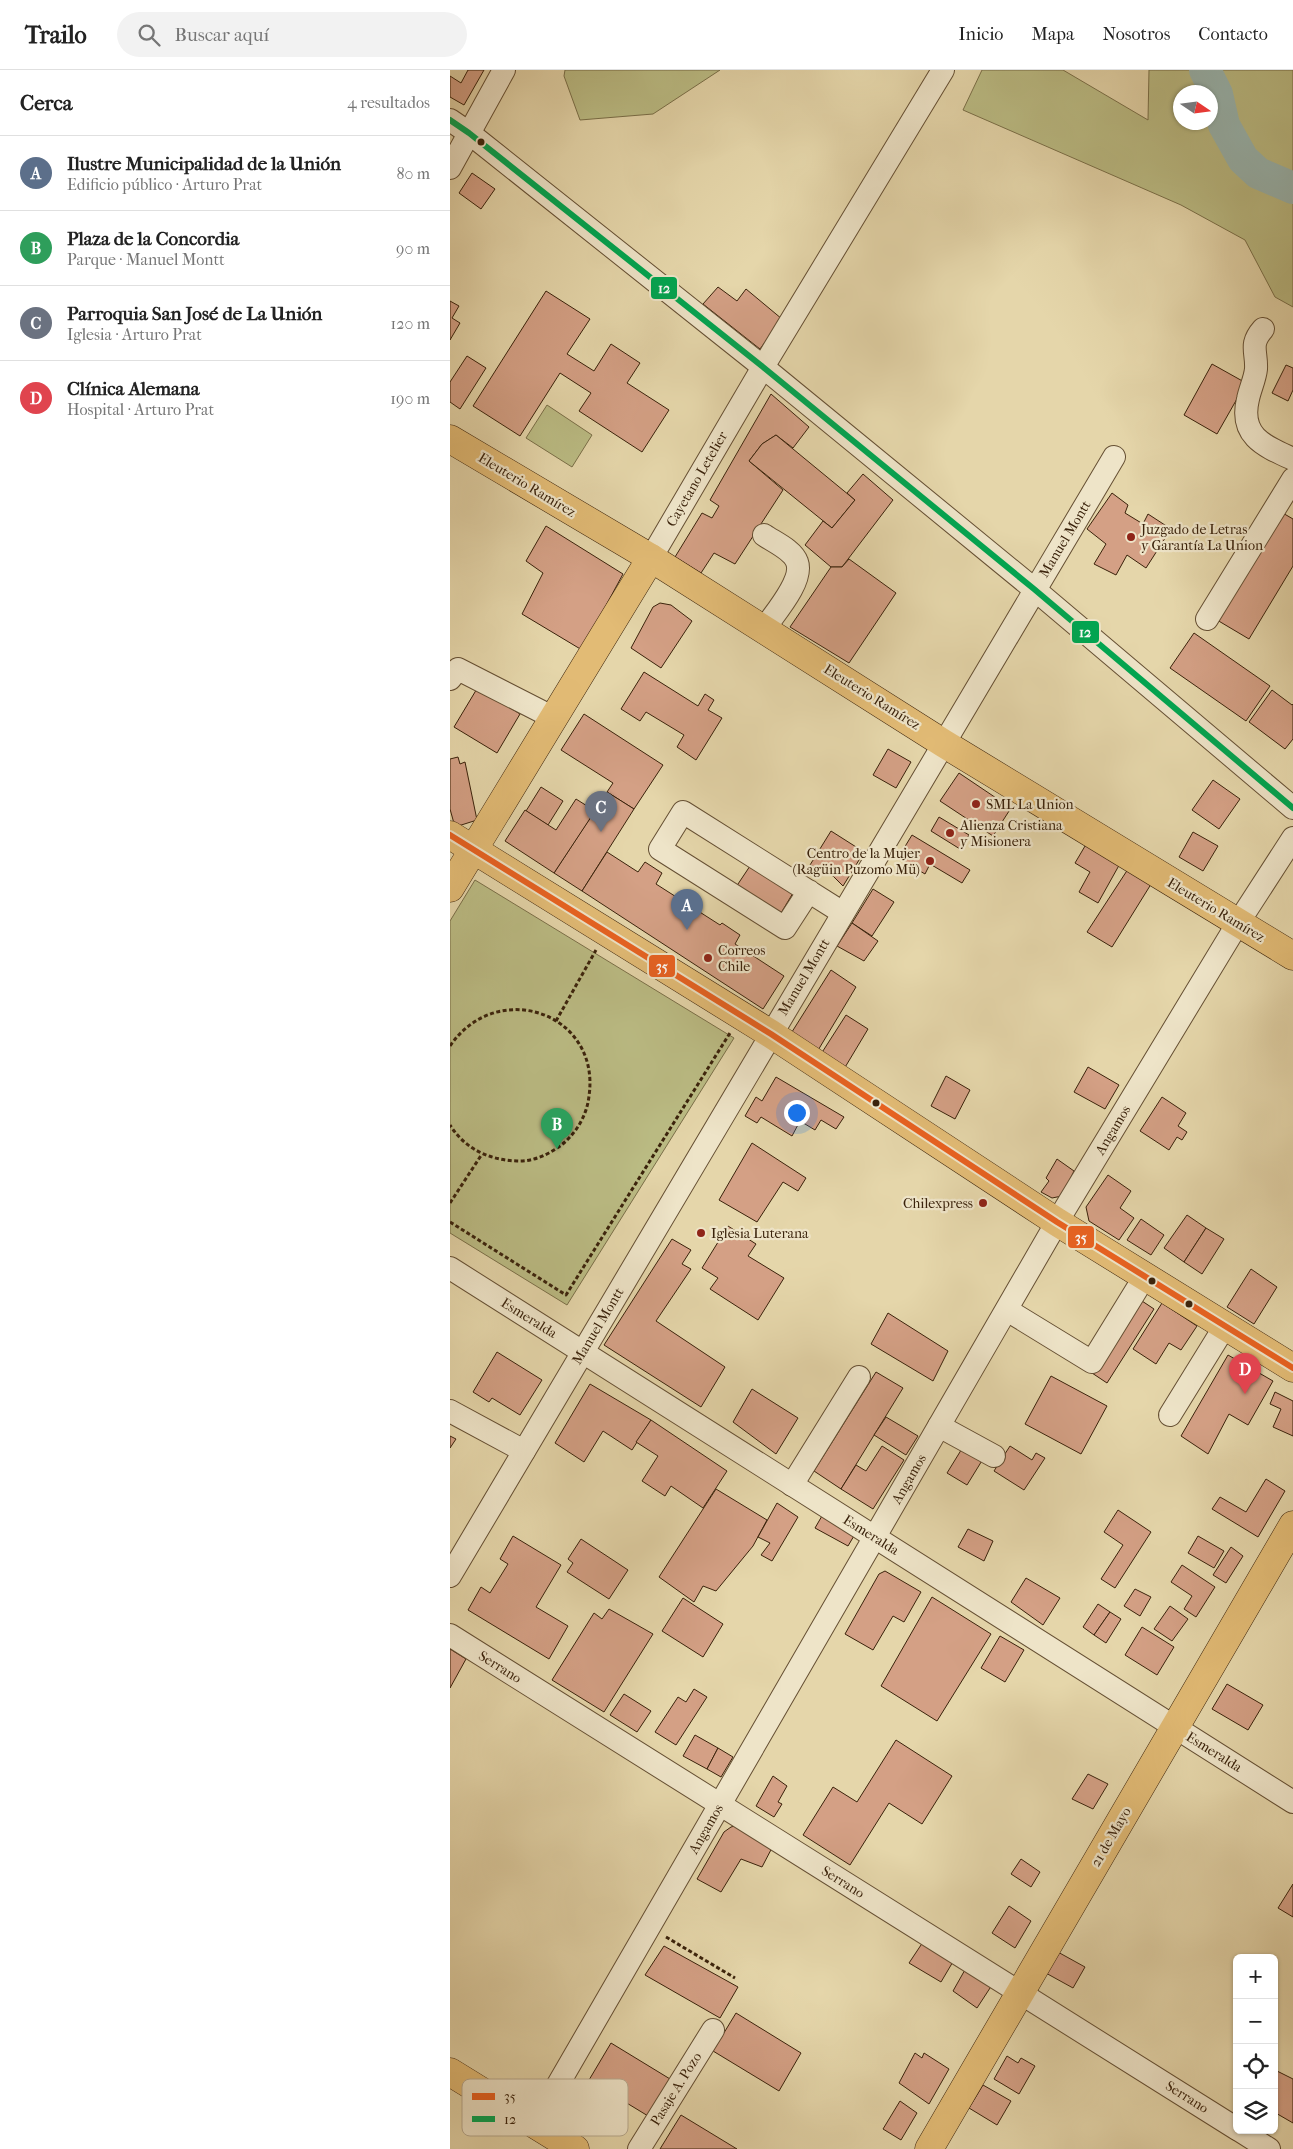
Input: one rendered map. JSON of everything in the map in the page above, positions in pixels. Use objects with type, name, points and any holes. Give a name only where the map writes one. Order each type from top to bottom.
[{"type":"main road","name":"Eleuterio Ramírez","points":[[450,439],[651,558],[944,743],[1293,956]]},
{"type":"main road","name":"Cayetano Letelier","points":[[450,888],[651,558]]},
{"type":"main road","points":[[450,835],[771,1034],[1057,1222],[1293,1368]]},
{"type":"main road","name":"21 de Mayo","points":[[929,2149],[1293,1525]]},
{"type":"main road","points":[[450,2072],[462,2080]]},
{"type":"main road","points":[[552,2136],[575,2149]]},
{"type":"street","points":[[450,168],[504,70]]},
{"type":"street","name":"Cayetano Letelier","points":[[651,558],[763,367],[943,70]]},
{"type":"street","points":[[450,120],[469,133],[763,367],[1034,589],[1293,808]]},
{"type":"street","points":[[1263,329],[1255,341],[1256,369],[1247,401],[1246,419],[1253,435],[1264,446],[1293,459]]},
{"type":"street","name":"Manuel Montt","points":[[450,1576],[1114,457]]},
{"type":"street","points":[[1207,620],[1293,480]]},
{"type":"street","points":[[764,535],[790,553],[797,561],[798,572],[795,584],[764,629]]},
{"type":"street","points":[[450,679],[458,670],[554,718]]},
{"type":"street","points":[[809,891],[785,928],[660,849],[683,812],[809,891],[843,913]]},
{"type":"street","name":"Angamos","points":[[561,2079],[1057,1222],[1238,923],[1293,838]]},
{"type":"street","name":"Esmeralda","points":[[450,1268],[1293,1802]]},
{"type":"street","points":[[1007,1310],[1092,1362],[1145,1276]]},
{"type":"street","points":[[1170,1415],[1224,1326]]},
{"type":"street","points":[[792,1485],[859,1377]]},
{"type":"street","points":[[450,1411],[524,1451]]},
{"type":"street","points":[[939,1426],[994,1456]]},
{"type":"street","name":"Serrano","points":[[450,1635],[1233,2126]]},
{"type":"street","name":"Pasaje A. Pozo","points":[[639,2149],[713,2030]]},
{"type":"street","name":"Serrano","points":[[1246,2134],[1269,2149]]},
{"type":"path","points":[[556,1021],[596,949]]},
{"type":"path","points":[[450,1046],[458,1035],[473,1022],[499,1011],[524,1010],[541,1014],[556,1021],[577,1041],[589,1068],[591,1086],[588,1104],[581,1122],[570,1137],[556,1149],[539,1158],[520,1161],[500,1160],[482,1154],[467,1145],[450,1125]]},
{"type":"path","points":[[450,1222],[566,1295],[733,1030]]},
{"type":"path","points":[[450,1203],[482,1154]]},
{"type":"path","points":[[661,1934],[736,1978]]},
{"type":"green space","points":[[565,70],[720,70],[653,114],[580,120],[564,76]]},
{"type":"green space","points":[[982,70],[1063,70],[1148,120],[1149,70],[1293,70],[1293,307],[1275,297],[1245,240],[1181,205],[963,110]]},
{"type":"green space","points":[[547,405],[592,435],[572,467],[526,438]]},
{"type":"green space","points":[[475,880],[734,1038],[567,1305],[450,1233],[450,921]]},
{"type":"building","points":[[468,70],[484,70],[464,105],[450,97],[450,76],[461,83]]},
{"type":"building","points":[[472,173],[495,189],[481,209],[459,193]]},
{"type":"building","points":[[718,287],[737,301],[746,289],[782,319],[760,349],[703,304]]},
{"type":"building","points":[[546,291],[590,319],[567,354],[594,371],[611,344],[640,363],[627,383],[669,410],[642,452],[579,411],[591,393],[560,373],[520,436],[473,406]]},
{"type":"building","points":[[450,301],[459,306],[452,318],[460,323],[450,340]]},
{"type":"building","points":[[467,356],[486,368],[460,409],[450,402],[450,382]]},
{"type":"building","points":[[1212,364],[1246,383],[1217,434],[1184,415]]},
{"type":"building","points":[[1286,365],[1293,368],[1293,390],[1288,401],[1272,393]]},
{"type":"building","points":[[771,394],[809,427],[793,448],[776,435],[762,444],[749,461],[783,490],[735,564],[714,553],[701,573],[675,557],[702,513],[712,518],[719,506],[710,500]]},
{"type":"building","points":[[776,435],[855,500],[832,528],[749,461],[762,444]]},
{"type":"building","points":[[863,474],[893,500],[842,567],[831,567],[805,545],[823,521],[832,528],[855,500],[847,493]]},
{"type":"building","name":"Juzgado de Letras y Garantía La Union","points":[[1112,493],[1128,505],[1125,513],[1143,524],[1148,514],[1171,529],[1146,568],[1127,555],[1116,575],[1094,564],[1106,544],[1087,529]]},
{"type":"building","points":[[1281,512],[1293,519],[1293,566],[1249,639],[1217,620]]},
{"type":"building","points":[[546,526],[623,574],[582,650],[522,614],[543,573],[526,561]]},
{"type":"building","points":[[849,559],[896,593],[849,663],[790,627],[831,567],[842,567]]},
{"type":"building","points":[[660,603],[671,605],[692,621],[661,668],[631,648],[653,607]]},
{"type":"building","points":[[1194,633],[1270,686],[1246,721],[1170,668]]},
{"type":"building","points":[[644,672],[698,706],[705,694],[714,700],[708,710],[722,718],[696,760],[677,747],[684,735],[646,712],[640,721],[621,709]]},
{"type":"building","points":[[478,687],[520,714],[497,753],[454,727]]},
{"type":"building","points":[[1272,690],[1293,704],[1293,739],[1285,749],[1249,722]]},
{"type":"building","points":[[584,714],[663,765],[634,809],[607,792],[613,783],[561,750]]},
{"type":"building","points":[[888,749],[911,762],[896,788],[873,775]]},
{"type":"building","points":[[458,757],[460,764],[465,762],[477,820],[455,827],[450,809],[450,759]]},
{"type":"building","name":"SML La Union","points":[[959,773],[1011,808],[993,836],[940,801]]},
{"type":"building","points":[[1213,780],[1240,799],[1219,829],[1192,810]]},
{"type":"building","points":[[541,787],[563,801],[548,825],[526,811]]},
{"type":"building","points":[[607,792],[634,809],[582,891],[554,873]]},
{"type":"building","points":[[576,799],[595,811],[554,873],[505,841],[525,810],[556,830]]},
{"type":"building","name":"Alienza Cristiana y Misionera","points":[[939,817],[969,835],[960,849],[931,831]]},
{"type":"building","points":[[831,831],[864,852],[843,886],[833,876],[810,865]]},
{"type":"building","points":[[1193,832],[1218,846],[1203,871],[1179,857]]},
{"type":"building","name":"Centro de la Mujer (Ragüin Puzomo Mü)","points":[[912,835],[970,870],[962,883],[930,864],[925,874],[898,858]]},
{"type":"building","points":[[1088,841],[1122,860],[1098,903],[1079,892],[1090,872],[1075,863]]},
{"type":"building","points":[[607,852],[638,872],[645,862],[662,873],[656,884],[720,925],[722,923],[740,935],[735,944],[784,976],[763,1009],[582,891]]},
{"type":"building","points":[[750,866],[793,893],[778,918],[734,890]]},
{"type":"building","points":[[1130,866],[1153,881],[1112,947],[1087,932]]},
{"type":"building","points":[[873,889],[894,902],[872,936],[852,923]]},
{"type":"building","points":[[852,923],[878,941],[864,961],[837,946]]},
{"type":"building","points":[[831,970],[856,987],[817,1052],[790,1035]]},
{"type":"building","points":[[846,1015],[868,1029],[844,1069],[821,1054]]},
{"type":"building","points":[[1088,1067],[1119,1085],[1105,1109],[1074,1092]]},
{"type":"building","points":[[946,1076],[970,1090],[955,1119],[931,1106]]},
{"type":"building","points":[[776,1077],[844,1117],[836,1129],[821,1120],[815,1130],[800,1121],[792,1136],[761,1117],[757,1123],[745,1116],[756,1097],[762,1101]]},
{"type":"building","points":[[1162,1097],[1186,1113],[1178,1126],[1187,1132],[1182,1140],[1177,1137],[1169,1150],[1140,1131]]},
{"type":"building","points":[[752,1143],[806,1178],[798,1191],[783,1182],[757,1222],[719,1200]]},
{"type":"building","points":[[1057,1159],[1074,1171],[1062,1196],[1052,1198],[1041,1192],[1049,1181],[1046,1178]]},
{"type":"building","points":[[1108,1175],[1131,1191],[1120,1208],[1134,1218],[1119,1240],[1089,1221],[1086,1207]]},
{"type":"building","points":[[1187,1215],[1206,1228],[1184,1262],[1164,1248]]},
{"type":"building","points":[[1141,1219],[1164,1235],[1151,1255],[1127,1240]]},
{"type":"building","name":"Iglesia Luterana","points":[[728,1226],[756,1244],[748,1256],[784,1278],[758,1320],[710,1289],[718,1278],[702,1268]]},
{"type":"building","points":[[1206,1228],[1224,1239],[1202,1274],[1184,1262]]},
{"type":"building","points":[[672,1239],[691,1250],[682,1264],[691,1269],[656,1321],[725,1367],[701,1407],[604,1345]]},
{"type":"building","points":[[1251,1269],[1277,1287],[1254,1324],[1227,1307]]},
{"type":"building","points":[[1136,1297],[1154,1309],[1107,1383],[1089,1371]]},
{"type":"building","points":[[1162,1303],[1197,1326],[1181,1350],[1169,1343],[1156,1364],[1133,1349]]},
{"type":"building","points":[[888,1313],[948,1351],[933,1381],[871,1344]]},
{"type":"building","points":[[497,1352],[542,1380],[520,1415],[492,1398],[489,1402],[473,1392]]},
{"type":"building","points":[[1228,1355],[1273,1381],[1248,1425],[1229,1414],[1208,1454],[1181,1436]]},
{"type":"building","points":[[876,1372],[903,1388],[841,1489],[814,1471]]},
{"type":"building","points":[[1051,1376],[1107,1406],[1081,1454],[1025,1424]]},
{"type":"building","points":[[590,1384],[651,1420],[632,1450],[603,1431],[584,1462],[555,1443]]},
{"type":"building","points":[[752,1389],[798,1418],[776,1454],[733,1422]]},
{"type":"building","points":[[1275,1392],[1293,1401],[1293,1436],[1273,1427],[1281,1409],[1270,1404]]},
{"type":"building","points":[[886,1417],[918,1436],[906,1455],[874,1435]]},
{"type":"building","points":[[651,1420],[727,1471],[703,1508],[671,1486],[665,1496],[642,1481],[658,1456],[636,1442]]},
{"type":"building","points":[[450,1436],[456,1439],[450,1448]]},
{"type":"building","points":[[882,1446],[904,1460],[873,1509],[841,1489],[856,1465],[866,1471]]},
{"type":"building","points":[[1010,1446],[1032,1460],[1036,1453],[1045,1458],[1024,1490],[994,1471]]},
{"type":"building","points":[[963,1447],[983,1459],[967,1485],[947,1473]]},
{"type":"building","points":[[1266,1479],[1285,1491],[1258,1537],[1212,1509],[1220,1497],[1246,1512]]},
{"type":"building","points":[[716,1489],[767,1520],[753,1546],[716,1591],[703,1586],[694,1602],[659,1577]]},
{"type":"building","points":[[777,1503],[798,1517],[772,1561],[761,1555],[770,1543],[758,1537]]},
{"type":"building","points":[[826,1509],[858,1529],[848,1546],[815,1528]]},
{"type":"building","points":[[1118,1510],[1151,1532],[1115,1588],[1101,1579],[1123,1545],[1104,1532]]},
{"type":"building","points":[[968,1529],[993,1541],[984,1561],[958,1547]]},
{"type":"building","points":[[513,1536],[561,1565],[536,1607],[568,1626],[549,1659],[468,1610],[481,1587],[490,1593],[508,1564],[500,1559]]},
{"type":"building","points":[[1198,1536],[1224,1551],[1214,1568],[1188,1553]]},
{"type":"building","points":[[581,1539],[628,1570],[609,1599],[567,1572],[573,1563],[568,1559]]},
{"type":"building","points":[[1231,1547],[1243,1556],[1226,1583],[1213,1575]]},
{"type":"building","points":[[1182,1565],[1215,1587],[1196,1617],[1184,1609],[1192,1596],[1171,1582]]},
{"type":"building","points":[[885,1571],[921,1592],[904,1622],[893,1616],[873,1650],[845,1634],[879,1574]]},
{"type":"building","points":[[1026,1578],[1060,1598],[1043,1625],[1011,1602]]},
{"type":"building","points":[[1135,1589],[1151,1597],[1140,1616],[1124,1606]]},
{"type":"building","points":[[932,1597],[991,1634],[937,1721],[881,1686]]},
{"type":"building","points":[[683,1598],[723,1624],[703,1657],[662,1631]]},
{"type":"building","points":[[1098,1604],[1110,1612],[1094,1635],[1083,1627]]},
{"type":"building","points":[[1170,1606],[1188,1619],[1172,1641],[1154,1629]]},
{"type":"building","points":[[609,1609],[653,1634],[604,1712],[552,1680],[594,1613],[602,1619]]},
{"type":"building","points":[[1110,1612],[1121,1619],[1106,1643],[1094,1635]]},
{"type":"building","points":[[1142,1627],[1174,1647],[1157,1675],[1125,1655]]},
{"type":"building","points":[[1000,1636],[1024,1650],[1005,1682],[981,1668]]},
{"type":"building","points":[[450,1649],[466,1659],[450,1688]]},
{"type":"building","points":[[1227,1684],[1263,1705],[1248,1730],[1212,1709]]},
{"type":"building","points":[[694,1689],[707,1697],[676,1745],[655,1732],[678,1697],[686,1702]]},
{"type":"building","points":[[624,1694],[651,1711],[637,1732],[610,1715]]},
{"type":"building","points":[[695,1735],[718,1748],[707,1769],[683,1756]]},
{"type":"building","points":[[896,1740],[952,1776],[922,1824],[889,1803],[850,1865],[803,1835],[833,1787],[857,1802]]},
{"type":"building","points":[[718,1748],[733,1757],[721,1777],[707,1769]]},
{"type":"building","points":[[1088,1774],[1108,1784],[1093,1809],[1072,1799]]},
{"type":"building","points":[[773,1776],[787,1786],[778,1802],[782,1804],[774,1817],[756,1806]]},
{"type":"building","points":[[742,1824],[774,1844],[762,1867],[741,1859],[721,1892],[697,1879],[724,1832],[731,1827]]},
{"type":"building","points":[[1021,1859],[1040,1872],[1031,1887],[1011,1874]]},
{"type":"building","points":[[1293,1884],[1293,1917],[1278,1908]]},
{"type":"building","points":[[1009,1906],[1031,1921],[1015,1948],[992,1933]]},
{"type":"building","points":[[923,1942],[954,1960],[941,1982],[909,1963]]},
{"type":"building","points":[[664,1946],[738,1987],[720,2018],[645,1975]]},
{"type":"building","points":[[1056,1951],[1085,1967],[1073,1988],[1044,1972]]},
{"type":"building","points":[[966,1968],[992,1985],[977,2008],[953,1991]]},
{"type":"building","points":[[736,2013],[801,2053],[779,2091],[713,2051]]},
{"type":"building","points":[[611,2043],[675,2082],[653,2119],[628,2104],[628,2079],[590,2079]]},
{"type":"building","points":[[915,2053],[922,2058],[924,2053],[949,2069],[929,2104],[899,2083]]},
{"type":"building","points":[[1007,2056],[1018,2063],[1021,2058],[1035,2066],[1019,2094],[994,2079]]},
{"type":"building","points":[[1278,2072],[1293,2079],[1293,2123],[1278,2114]]},
{"type":"building","points":[[983,2085],[1011,2101],[997,2125],[969,2108]]},
{"type":"building","points":[[900,2101],[917,2113],[901,2140],[883,2129]]},
{"type":"building","points":[[681,2115],[737,2149],[660,2149]]},
{"type":"waterway","points":[[1205,70],[1217,94],[1224,125],[1243,159],[1258,173],[1293,188]]},
{"type":"transit line","name":"12","points":[[450,120],[469,133],[763,367],[1034,589],[1293,808]]},
{"type":"transit line","name":"35","points":[[450,835],[771,1034],[1057,1222],[1293,1368]]},
{"type":"place","name":"Juzgado de Letras y Garantía La Union","points":[[1131,537]]},
{"type":"place","name":"SML La Union","points":[[976,804]]},
{"type":"place","name":"Parroquia San José de La Unión","points":[[601,832]]},
{"type":"place","name":"Alienza Cristiana y Misionera","points":[[950,833]]},
{"type":"place","name":"Centro de la Mujer (Ragüin Puzomo Mü)","points":[[930,861]]},
{"type":"place","name":"Ilustre Municipalidad de la Unión","points":[[687,930]]},
{"type":"place","name":"Correos Chile","points":[[708,958]]},
{"type":"place","name":"Plaza de la Concordia","points":[[557,1149]]},
{"type":"place","name":"Chilexpress","points":[[983,1203]]},
{"type":"place","name":"Iglesia Luterana","points":[[701,1233]]},
{"type":"place","name":"Clínica Alemana","points":[[1245,1394]]}]
